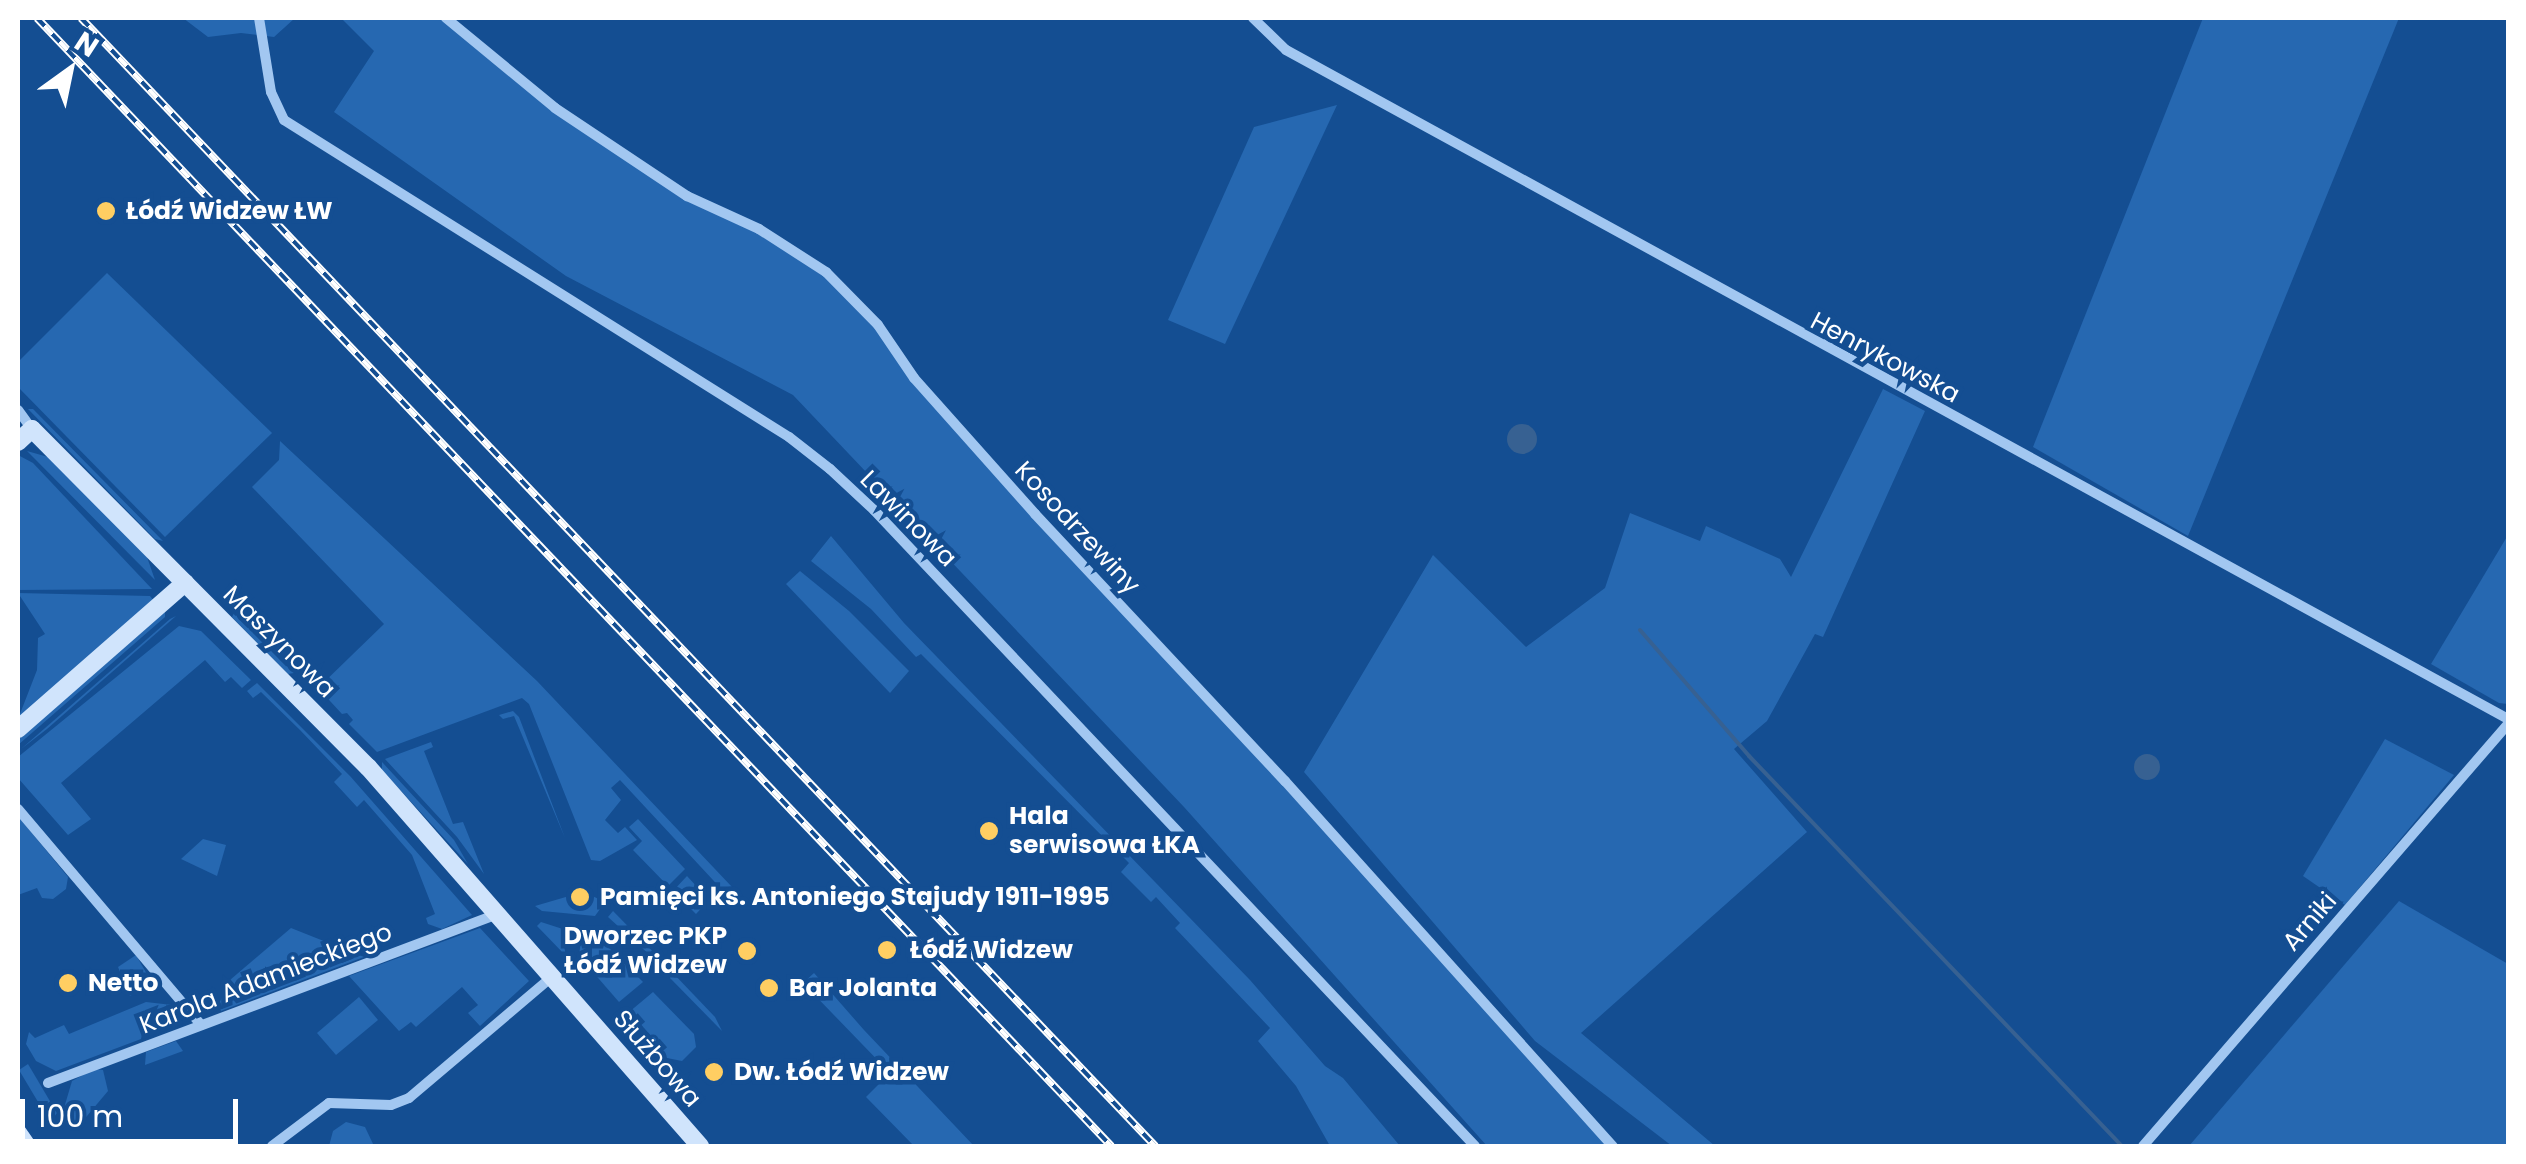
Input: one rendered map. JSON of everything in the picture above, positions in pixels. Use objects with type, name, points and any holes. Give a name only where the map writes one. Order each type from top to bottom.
[{"type":"street","name":"Lawinowa","points":[[259,18],[271,92],[284,120],[789,437],[830,469],[874,510],[1475,1146]]},
{"type":"street","name":"Kosodrzewiny","points":[[446,18],[555,108],[687,196],[759,229],[826,272],[878,325],[914,378],[1035,514],[1272,766],[1613,1146]]},
{"type":"street","name":"Henrykowska","points":[[1254,18],[1286,50],[2508,721]]},
{"type":"street","name":"Maszynowa","points":[[18,410],[32,429],[377,776],[498,914]]},
{"type":"street","points":[[18,442],[32,429]]},
{"type":"street","points":[[18,730],[186,583]]},
{"type":"street","name":"Arniki","points":[[2142,1146],[2508,721]]},
{"type":"street","points":[[18,809],[201,1024]]},
{"type":"street","name":"Służbowa","points":[[498,914],[700,1146]]},
{"type":"street","name":"Karola Adamieckiego","points":[[48,1083],[498,914]]},
{"type":"street","points":[[272,1146],[329,1102],[391,1105],[409,1098],[553,976]]},
{"type":"street","points":[[18,1133],[27,1146]]},
{"type":"shaded area","points":[[183,18],[295,18],[274,37],[241,33],[208,37]]},
{"type":"shaded area","points":[[341,18],[446,18],[555,108],[687,196],[759,229],[826,272],[878,325],[914,378],[1613,1146],[1487,1146],[1184,807],[793,395],[566,276],[334,112],[374,51]]},
{"type":"shaded area","points":[[2203,18],[2399,18],[2188,536],[2033,447]]},
{"type":"shaded area","points":[[1337,105],[1225,344],[1168,320],[1254,127]]},
{"type":"shaded area","points":[[107,273],[272,433],[165,537],[18,387],[18,362]]},
{"type":"shaded area","points":[[1883,389],[1925,411],[1823,637],[1815,634],[1767,721],[1734,749],[1807,832],[1581,1033],[1715,1146],[1672,1146],[1535,1041],[1304,772],[1433,555],[1526,647],[1605,588],[1630,513],[1700,541],[1706,526],[1780,559],[1791,577]]},
{"type":"shaded area","points":[[28,409],[33,409],[163,541],[155,539]]},
{"type":"shaded area","points":[[1522,424],[1533,428],[1537,439],[1533,450],[1522,454],[1511,450],[1507,439],[1511,428]]},
{"type":"shaded area","points":[[280,441],[537,681],[732,887],[726,894],[620,780],[611,788],[621,800],[605,820],[618,833],[625,827],[637,840],[600,861],[591,860],[529,704],[522,698],[377,752],[349,724],[353,720],[347,713],[342,714],[318,688],[384,624],[252,487],[279,460]]},
{"type":"shaded area","points":[[27,451],[48,457],[147,557],[155,580]]},
{"type":"shaded area","points":[[18,455],[33,463],[152,589],[18,590]]},
{"type":"shaded area","points":[[2508,535],[2508,704],[2499,703],[2431,664]]},
{"type":"shaded area","points":[[831,536],[904,623],[1250,980],[1325,1066],[1343,1078],[1400,1146],[1330,1146],[1296,1086],[1258,1041],[1270,1028],[1175,928],[1180,923],[1156,897],[1151,902],[1121,872],[1129,863],[921,654],[916,657],[871,609],[811,561]]},
{"type":"shaded area","points":[[800,571],[849,611],[909,671],[890,693],[786,584]]},
{"type":"shaded area","points":[[18,593],[150,596],[154,601],[18,719],[37,670],[38,638],[45,634]]},
{"type":"shaded area","points":[[165,612],[165,617],[18,745],[18,740]]},
{"type":"shaded area","points":[[234,613],[294,673],[288,674],[232,617]]},
{"type":"shaded area","points":[[176,616],[47,729],[21,749],[170,619]]},
{"type":"shaded area","points":[[179,626],[201,631],[251,680],[242,688],[231,677],[225,682],[205,660],[61,783],[91,819],[68,835],[18,778],[18,757]]},
{"type":"shaded area","points":[[257,683],[350,776],[472,915],[442,929],[428,924],[426,918],[435,914],[412,855],[364,800],[357,807],[334,782],[342,774],[300,730],[261,692],[253,698],[247,691]]},
{"type":"shaded area","points":[[513,711],[519,717],[565,838],[514,716],[503,719],[499,715]]},
{"type":"shaded area","points":[[2385,739],[2454,775],[2345,905],[2303,876]]},
{"type":"shaded area","points":[[431,742],[433,747],[424,751],[453,824],[463,822],[484,874],[457,837],[385,759]]},
{"type":"shaded area","points":[[2147,754],[2156,758],[2160,767],[2156,776],[2147,780],[2138,776],[2134,767],[2138,758]]},
{"type":"shaded area","points":[[382,762],[454,840],[468,864],[382,770]]},
{"type":"shaded area","points":[[18,816],[68,877],[66,889],[53,899],[42,898],[37,888],[18,895]]},
{"type":"shaded area","points":[[638,819],[685,869],[668,886],[633,850],[642,841],[629,827]]},
{"type":"shaded area","points":[[203,839],[226,845],[217,876],[181,859]]},
{"type":"shaded area","points":[[687,876],[709,900],[696,914],[673,891]]},
{"type":"shaded area","points":[[586,893],[605,902],[595,916],[542,911],[535,906],[576,894],[576,900],[584,900]]},
{"type":"shaded area","points":[[2399,901],[2508,964],[2508,1146],[2189,1146]]},
{"type":"shaded area","points":[[613,911],[666,965],[663,967],[608,917]]},
{"type":"shaded area","points":[[541,922],[569,931],[564,946],[566,956],[537,926]]},
{"type":"shaded area","points":[[291,928],[364,957],[221,1011],[219,1004],[230,980]]},
{"type":"shaded area","points":[[480,928],[529,981],[480,1026],[468,1013],[478,1005],[462,987],[416,1027],[411,1022],[399,1031],[349,976]]},
{"type":"shaded area","points":[[597,936],[643,982],[619,1002],[579,956],[581,940]]},
{"type":"shaded area","points":[[136,955],[148,976],[143,989],[130,996],[118,967]]},
{"type":"shaded area","points":[[672,972],[715,1017],[722,1031],[670,978]]},
{"type":"shaded area","points":[[814,973],[974,1146],[914,1146],[866,1097],[890,1073],[803,983]]},
{"type":"shaded area","points":[[653,992],[694,1034],[696,1047],[682,1061],[667,1058],[628,1013]]},
{"type":"shaded area","points":[[359,997],[378,1020],[336,1055],[317,1033]]},
{"type":"shaded area","points":[[146,1002],[172,1005],[181,1017],[143,1029],[141,1039],[56,1071],[36,1061],[26,1044],[29,1032],[35,1038],[64,1025],[69,1034]]},
{"type":"shaded area","points":[[176,1041],[183,1051],[145,1065],[146,1052]]},
{"type":"shaded area","points":[[28,1064],[57,1113],[50,1122],[19,1070]]},
{"type":"shaded area","points":[[94,1069],[103,1070],[108,1091],[76,1129],[64,1108],[72,1081]]},
{"type":"shaded area","points":[[346,1122],[365,1127],[374,1146],[329,1146],[333,1131]]},
{"type":"waterway","points":[[1640,630],[1749,756],[2122,1146]]},
{"type":"railway","points":[[37,18],[1111,1146]]},
{"type":"railway","points":[[81,18],[1155,1146]]},
{"type":"place","name":"Łódź Widzew ŁW","points":[[106,211]]},
{"type":"place","name":"Hala serwisowa ŁKA","points":[[989,831]]},
{"type":"place","name":"Pamięci ks. Antoniego Stajudy 1911-1995","points":[[580,897]]},
{"type":"place","name":"Łódź Widzew","points":[[887,950]]},
{"type":"place","name":"Dworzec PKP Łódź Widzew","points":[[747,951]]},
{"type":"place","name":"Netto","points":[[68,983]]},
{"type":"place","name":"Bar Jolanta","points":[[769,988]]},
{"type":"place","name":"Dw. Łódź Widzew","points":[[714,1072]]}]
